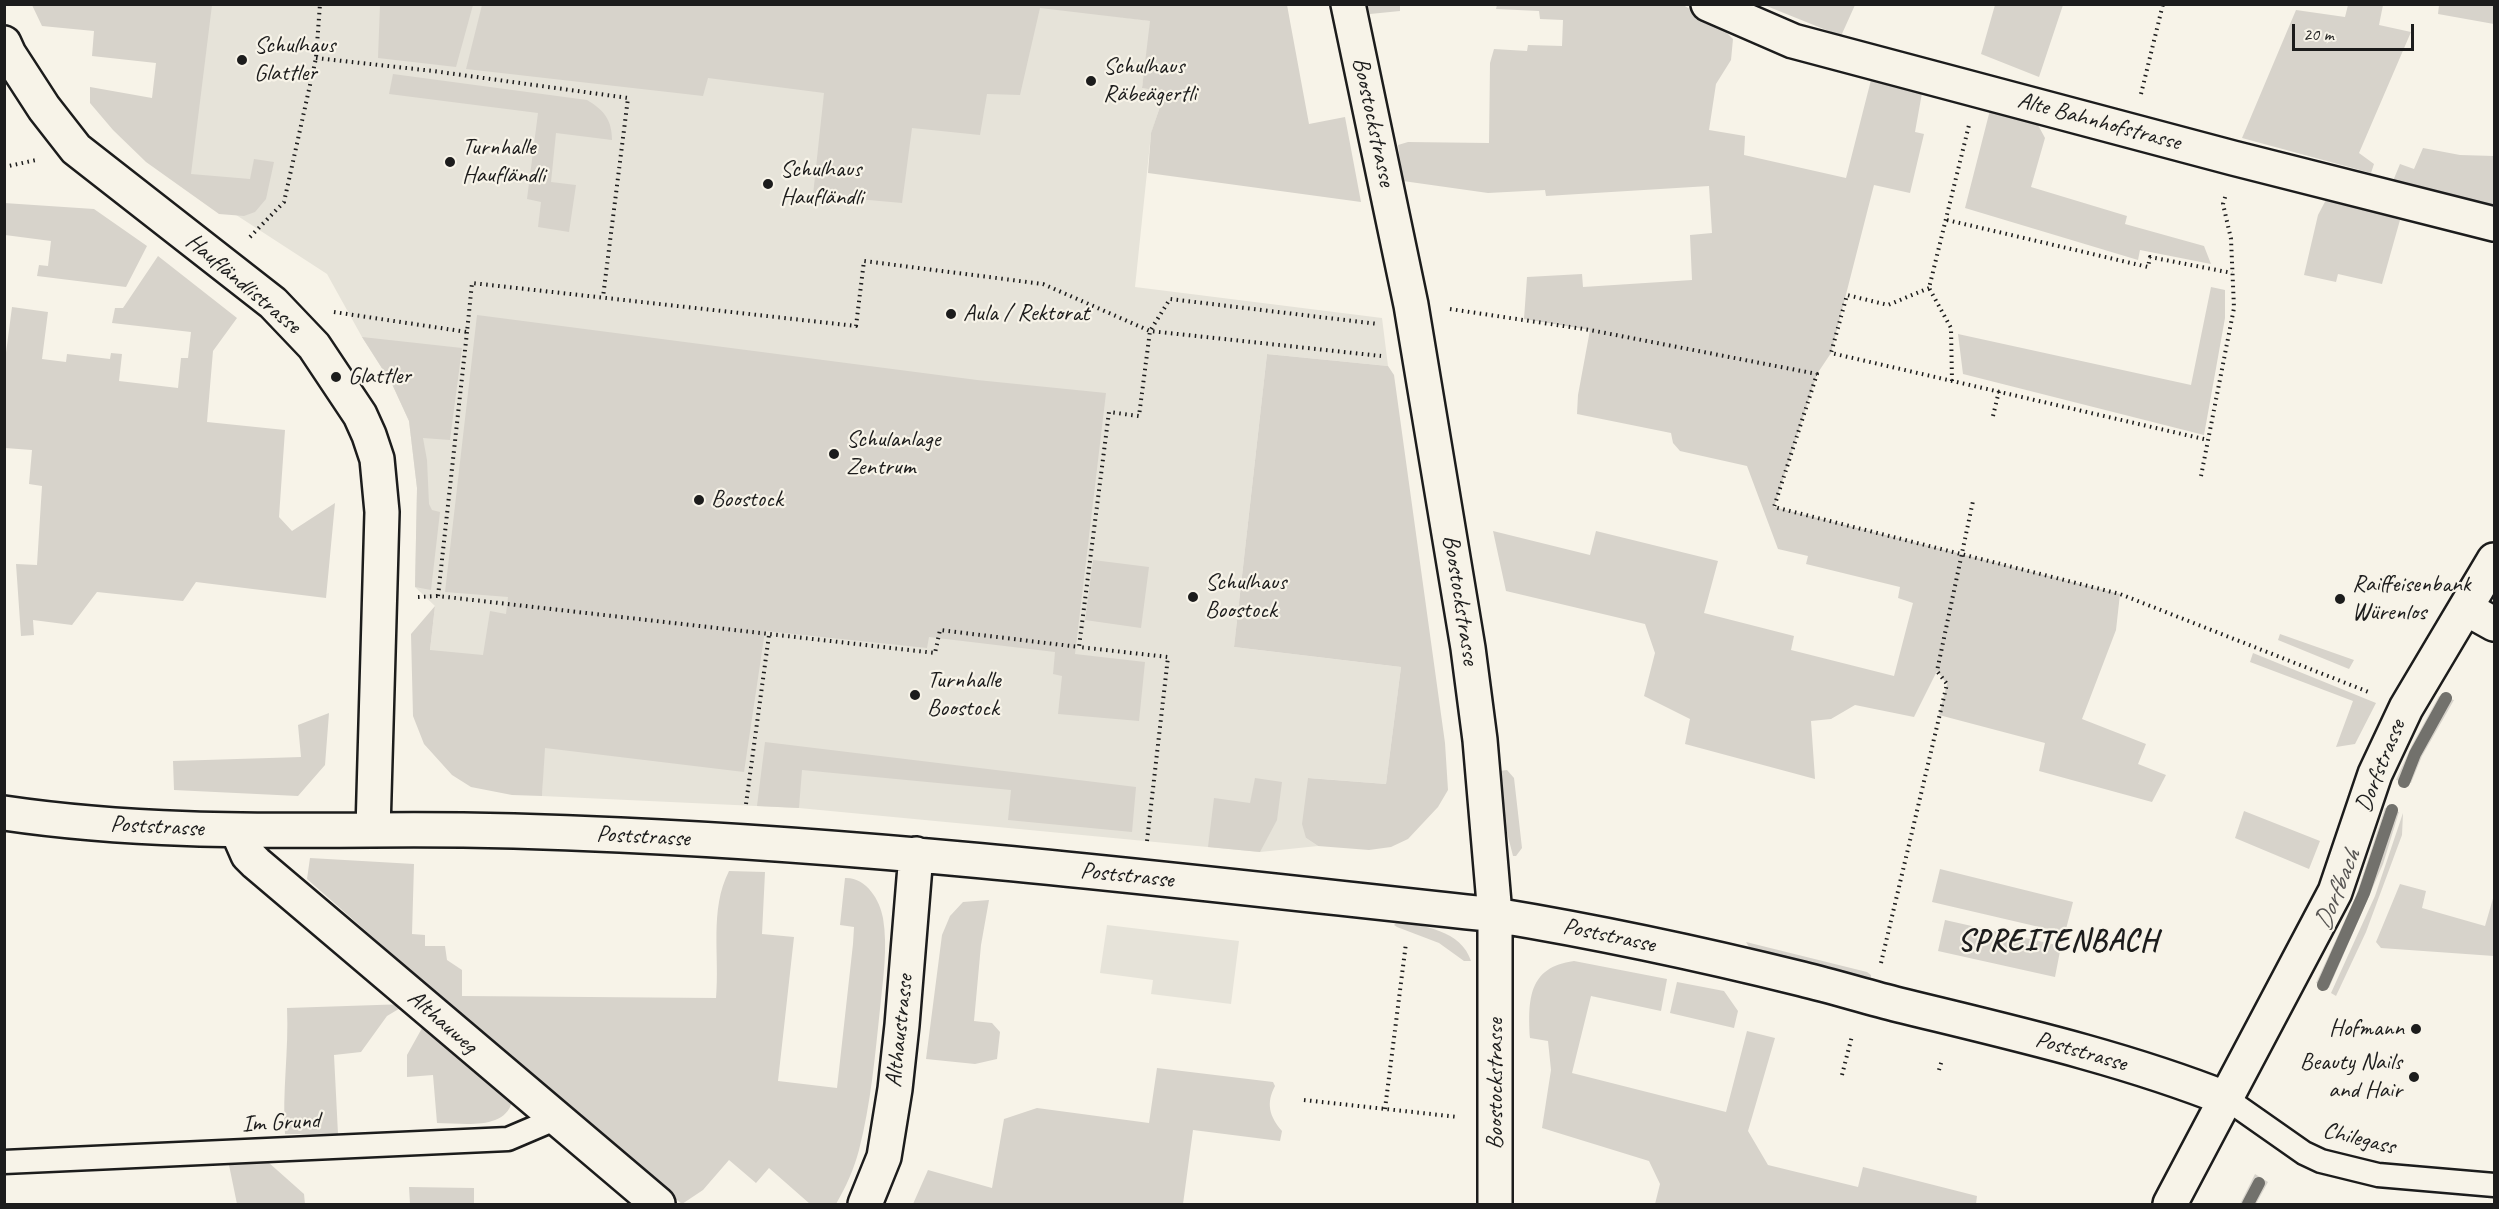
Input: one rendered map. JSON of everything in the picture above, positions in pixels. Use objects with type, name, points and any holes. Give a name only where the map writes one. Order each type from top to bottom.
[{"type":"street","name":"Boostockstrasse","points":[[1348,4],[1411,305],[1442,484],[1480,740],[1495,915],[1495,1204]]},
{"type":"street","name":"Alte Bahnhofstrasse","points":[[1708,4],[1793,41],[2233,158],[2494,224]]},
{"type":"street","name":"Haufländlistrasse","points":[[4,43],[44,108],[76,149],[273,303],[314,346],[360,415],[377,459],[382,512],[373,830]]},
{"type":"street","name":"Dorfstrasse","points":[[2170,1204],[2335,892],[2375,774],[2406,708],[2481,616],[2494,560]]},
{"type":"street","name":"Poststrasse","points":[[4,813],[73,823],[237,831],[373,830],[619,835],[916,854],[1495,915],[1579,929],[1803,979],[2034,1038],[2181,1081],[2227,1099]]},
{"type":"street","name":"Althauweg","points":[[237,831],[248,855],[256,863],[555,1119],[658,1204]]},
{"type":"street","name":"Althaustrasse","points":[[865,1204],[884,1156],[895,1089],[916,854]]},
{"type":"lane","name":"Chilegass","points":[[2227,1099],[2304,1153],[2321,1161],[2378,1174],[2494,1185]]},
{"type":"lane","name":"Im Grund","points":[[4,1162],[508,1140],[555,1119]]},
{"type":"path","points":[[245,242],[284,202],[316,58],[320,4]]},
{"type":"path","points":[[2132,130],[2163,4]]},
{"type":"path","points":[[316,58],[434,71],[628,98],[603,297]]},
{"type":"path","points":[[1952,381],[1951,328],[1929,288],[1977,90]]},
{"type":"path","points":[[2201,476],[2234,308],[2231,239],[2223,204],[2233,158]]},
{"type":"path","points":[[4,167],[42,159]]},
{"type":"path","points":[[1947,220],[2148,267],[2150,257],[2232,273]]},
{"type":"path","points":[[438,596],[472,283],[856,326],[864,261],[1043,284],[1149,331],[1385,356]]},
{"type":"path","points":[[1929,288],[1888,305],[1847,296],[1831,352],[2208,440]]},
{"type":"path","points":[[1079,647],[1109,412],[1139,416],[1149,331],[1170,298],[1383,325]]},
{"type":"path","points":[[1468,310],[1590,330],[1817,374],[1774,507],[2120,594],[2374,695]]},
{"type":"path","points":[[327,311],[467,332]]},
{"type":"path","points":[[1993,416],[1999,391]]},
{"type":"path","points":[[1880,968],[1947,684],[1937,671],[1973,501]]},
{"type":"path","points":[[407,597],[438,596],[936,653],[940,630],[1168,657],[1148,839]]},
{"type":"path","points":[[745,810],[769,635]]},
{"type":"path","points":[[1385,1109],[1407,936]]},
{"type":"path","points":[[1842,1075],[1852,1036]]},
{"type":"path","points":[[1939,1070],[1942,1060]]},
{"type":"path","points":[[1304,1100],[1464,1117]]},
{"type":"shaded area","name":"Schulanlage Zentrum","points":[[1022,4],[1151,21],[1142,88],[1165,91],[1151,134],[1135,287],[1382,318],[1388,366],[1267,354],[1234,647],[1401,667],[1386,784],[1309,778],[1306,838],[1318,846],[1260,852],[799,808],[542,796],[544,748],[430,650],[435,606],[415,587],[417,488],[409,421],[392,384],[362,337],[327,274],[170,172],[184,5]]},
{"type":"shaded area","points":[[1367,4],[1400,5],[1400,11],[1370,14]]},
{"type":"shaded area","points":[[1855,4],[1841,36],[1764,5]]},
{"type":"shaded area","points":[[32,5],[212,5],[191,174],[250,179],[254,159],[274,162],[266,199],[255,212],[244,216],[219,214],[146,162],[113,130],[90,103],[90,87],[152,98],[156,63],[92,56],[94,31],[42,26]]},
{"type":"shaded area","points":[[380,5],[473,5],[456,67],[378,58]]},
{"type":"shaded area","points":[[482,5],[1287,5],[1309,124],[1345,117],[1361,202],[1148,173],[1151,133],[1165,92],[1142,88],[1150,21],[1040,8],[1020,95],[987,94],[980,135],[912,128],[902,203],[813,195],[824,93],[708,78],[703,96],[466,69]]},
{"type":"shaded area","points":[[1497,5],[1683,5],[1721,27],[1733,39],[1731,60],[1716,84],[1709,130],[1745,136],[1744,155],[1846,178],[1871,80],[1922,93],[1915,132],[1924,134],[1910,193],[1874,185],[1831,353],[1817,374],[1774,507],[2120,594],[2116,630],[2082,719],[2146,744],[2138,764],[2166,775],[2152,802],[2039,771],[2045,743],[1939,715],[1947,684],[1937,671],[1914,717],[1855,705],[1831,719],[1811,721],[1815,779],[1685,744],[1690,719],[1644,696],[1655,653],[1645,624],[1506,591],[1493,531],[1590,555],[1596,531],[1718,561],[1704,613],[1794,636],[1791,650],[1894,676],[1913,603],[1898,598],[1900,587],[1806,564],[1808,556],[1778,549],[1747,466],[1680,451],[1673,443],[1671,433],[1577,414],[1578,395],[1590,330],[1524,319],[1527,277],[1582,274],[1583,287],[1692,280],[1690,235],[1712,233],[1709,186],[1546,196],[1545,190],[1488,193],[1403,181],[1398,145],[1408,142],[1489,143],[1490,63],[1494,49],[1527,51],[1528,45],[1562,46],[1563,20],[1540,19],[1539,11],[1496,9]]},
{"type":"shaded area","points":[[1995,5],[2063,5],[2039,77],[1981,54]]},
{"type":"shaded area","points":[[2348,5],[2383,5],[2379,25],[2411,32],[2359,153],[2374,164],[2371,173],[2242,138],[2296,10],[2345,17]]},
{"type":"shaded area","points":[[2439,5],[2494,5],[2494,24],[2438,14]]},
{"type":"shaded area","points":[[393,74],[587,100],[598,108],[609,121],[612,140],[556,133],[551,182],[576,185],[569,232],[538,227],[541,202],[527,199],[538,113],[389,94]]},
{"type":"shaded area","points":[[1990,110],[2038,125],[2045,138],[2031,187],[2127,216],[2125,224],[2204,246],[2211,264],[2140,250],[2138,260],[1965,208]]},
{"type":"shaded area","points":[[2423,148],[2460,155],[2494,156],[2494,207],[2393,181],[2400,164],[2414,169]]},
{"type":"shaded area","points":[[2327,198],[2400,220],[2382,284],[2338,274],[2336,282],[2304,275],[2318,215]]},
{"type":"shaded area","points":[[4,203],[94,209],[147,246],[126,287],[37,276],[39,265],[48,266],[51,241],[5,235]]},
{"type":"shaded area","points":[[158,256],[237,318],[213,351],[207,422],[285,430],[279,517],[292,531],[335,503],[326,598],[196,582],[183,601],[97,592],[72,625],[33,620],[34,635],[21,636],[16,564],[37,565],[42,486],[29,484],[32,450],[5,448],[4,368],[12,307],[48,312],[42,359],[66,362],[67,354],[110,359],[111,353],[122,354],[119,381],[178,388],[181,358],[188,358],[191,332],[112,323],[115,308],[123,308]]},
{"type":"shaded area","points":[[2211,287],[2225,290],[2225,318],[2204,435],[1963,374],[1958,334],[2191,385]]},
{"type":"shaded area","points":[[477,315],[977,380],[1106,393],[1075,654],[1145,662],[1139,721],[1058,714],[1062,676],[1053,674],[1055,652],[929,637],[927,648],[765,631],[744,772],[545,748],[542,796],[512,795],[471,787],[452,775],[424,744],[413,716],[411,634],[435,606],[430,650],[483,655],[490,611],[506,614],[508,597],[445,592]]},
{"type":"shaded area","points":[[362,337],[462,348],[450,440],[423,438],[427,460],[429,504],[432,510],[440,512],[431,590],[415,587],[417,488],[409,421],[392,384]]},
{"type":"shaded area","points":[[1267,354],[1388,366],[1394,375],[1445,743],[1448,790],[1438,807],[1408,839],[1391,847],[1369,850],[1318,846],[1306,838],[1302,824],[1308,778],[1386,784],[1401,667],[1234,647]]},
{"type":"shaded area","points":[[1093,560],[1149,567],[1141,628],[1085,620]]},
{"type":"shaded area","points":[[2280,634],[2354,660],[2349,669],[2278,640]]},
{"type":"shaded area","points":[[2253,653],[2376,703],[2355,744],[2336,747],[2353,701],[2250,662]]},
{"type":"shaded area","points":[[2439,696],[2454,700],[2422,756],[2411,783],[2396,780],[2412,745]]},
{"type":"shaded area","points":[[329,713],[325,765],[298,796],[174,790],[173,761],[301,757],[298,725]]},
{"type":"shaded area","points":[[765,742],[1136,787],[1132,832],[1008,820],[1011,790],[802,770],[799,808],[757,806]]},
{"type":"shaded area","points":[[1507,770],[1514,778],[1522,848],[1516,856],[1513,856],[1501,809],[1498,775],[1500,771]]},
{"type":"shaded area","points":[[1255,778],[1282,782],[1277,820],[1260,852],[1208,847],[1214,798],[1250,803]]},
{"type":"shaded area","points":[[2385,808],[2399,812],[2383,864],[2329,988],[2316,983],[2356,896]]},
{"type":"shaded area","points":[[2244,811],[2320,841],[2309,869],[2235,838]]},
{"type":"shaded area","points":[[2403,813],[2402,835],[2366,932],[2336,996],[2331,993],[2375,896]]},
{"type":"shaded area","points":[[310,858],[414,864],[412,934],[425,935],[425,946],[445,946],[447,960],[462,970],[462,996],[716,998],[717,917],[723,886],[729,871],[765,872],[762,934],[794,937],[778,1081],[837,1088],[854,927],[840,925],[845,878],[859,881],[871,891],[879,904],[885,941],[884,964],[867,1115],[857,1157],[836,1204],[810,1204],[769,1168],[756,1183],[729,1160],[703,1190],[682,1204],[622,1157],[307,879]]},
{"type":"shaded area","points":[[1940,869],[2073,902],[2065,933],[1932,902]]},
{"type":"shaded area","points":[[2400,884],[2426,891],[2422,908],[2485,926],[2494,895],[2494,956],[2381,948],[2376,942]]},
{"type":"shaded area","points":[[989,900],[981,945],[974,1021],[992,1023],[1000,1032],[997,1059],[975,1064],[926,1059],[942,935],[950,916],[963,902]]},
{"type":"shaded area","points":[[1945,920],[2061,946],[2055,977],[1938,951]]},
{"type":"shaded area","points":[[1396,923],[1417,925],[1450,936],[1466,951],[1471,961],[1464,961],[1439,943],[1397,927],[1394,925]]},
{"type":"shaded area","points":[[1107,925],[1239,941],[1231,1004],[1151,994],[1153,980],[1100,973]]},
{"type":"shaded area","points":[[1746,942],[1867,972],[1871,975],[1871,979],[1749,947]]},
{"type":"shaded area","points":[[1574,961],[1667,979],[1661,1011],[1591,996],[1572,1073],[1726,1112],[1747,1031],[1775,1038],[1748,1131],[1768,1165],[1858,1187],[1863,1167],[1977,1196],[1976,1204],[1655,1204],[1660,1184],[1649,1161],[1542,1128],[1551,1070],[1548,1041],[1530,1038],[1531,999],[1539,978],[1547,970],[1559,964]]},
{"type":"shaded area","points":[[1677,982],[1724,991],[1738,1011],[1734,1028],[1670,1013]]},
{"type":"shaded area","points":[[407,1004],[387,1016],[361,1052],[334,1055],[338,1134],[285,1134],[287,1008]]},
{"type":"shaded area","points":[[426,1021],[512,1102],[500,1118],[469,1124],[437,1123],[433,1075],[407,1077],[407,1055]]},
{"type":"shaded area","points":[[1157,1068],[1273,1082],[1275,1086],[1270,1098],[1270,1109],[1282,1131],[1280,1141],[1193,1130],[1183,1204],[913,1204],[928,1170],[992,1188],[1004,1119],[1037,1108],[1149,1123]]},
{"type":"shaded area","points":[[268,1162],[304,1194],[305,1204],[237,1204],[229,1165]]},
{"type":"shaded area","points":[[2255,1174],[2268,1182],[2256,1204],[2240,1204]]},
{"type":"shaded area","points":[[409,1187],[474,1188],[474,1204],[410,1204]]},
{"type":"waterway","name":"Dorfbach","points":[[2404,782],[2415,754],[2446,698]]},
{"type":"waterway","name":"Dorfbach","points":[[2323,985],[2364,893],[2392,810]]},
{"type":"waterway","name":"Dorfbach","points":[[2248,1204],[2259,1183]]},
{"type":"place","name":"Schulhaus Glattler","points":[[242,60]]},
{"type":"place","name":"Schulhaus Räbeägertli","points":[[1091,81]]},
{"type":"place","name":"Turnhalle Haufländli","points":[[450,162]]},
{"type":"place","name":"Schulhaus Haufländli","points":[[768,184]]},
{"type":"place","name":"Aula / Rektorat","points":[[951,314]]},
{"type":"place","name":"Glattler","points":[[336,377]]},
{"type":"place","name":"Schulanlage Zentrum","points":[[834,454]]},
{"type":"place","name":"Boostock","points":[[699,500]]},
{"type":"place","name":"Schulhaus Boostock","points":[[1193,597]]},
{"type":"place","name":"Raiffeisenbank Würenlos","points":[[2340,599]]},
{"type":"place","name":"Turnhalle Boostock","points":[[915,695]]},
{"type":"place","name":"Hofmann","points":[[2416,1029]]},
{"type":"place","name":"Beauty Nails and Hair","points":[[2414,1077]]},
{"type":"district","name":"SPREITENBACH","points":[[2058,942]]}]
